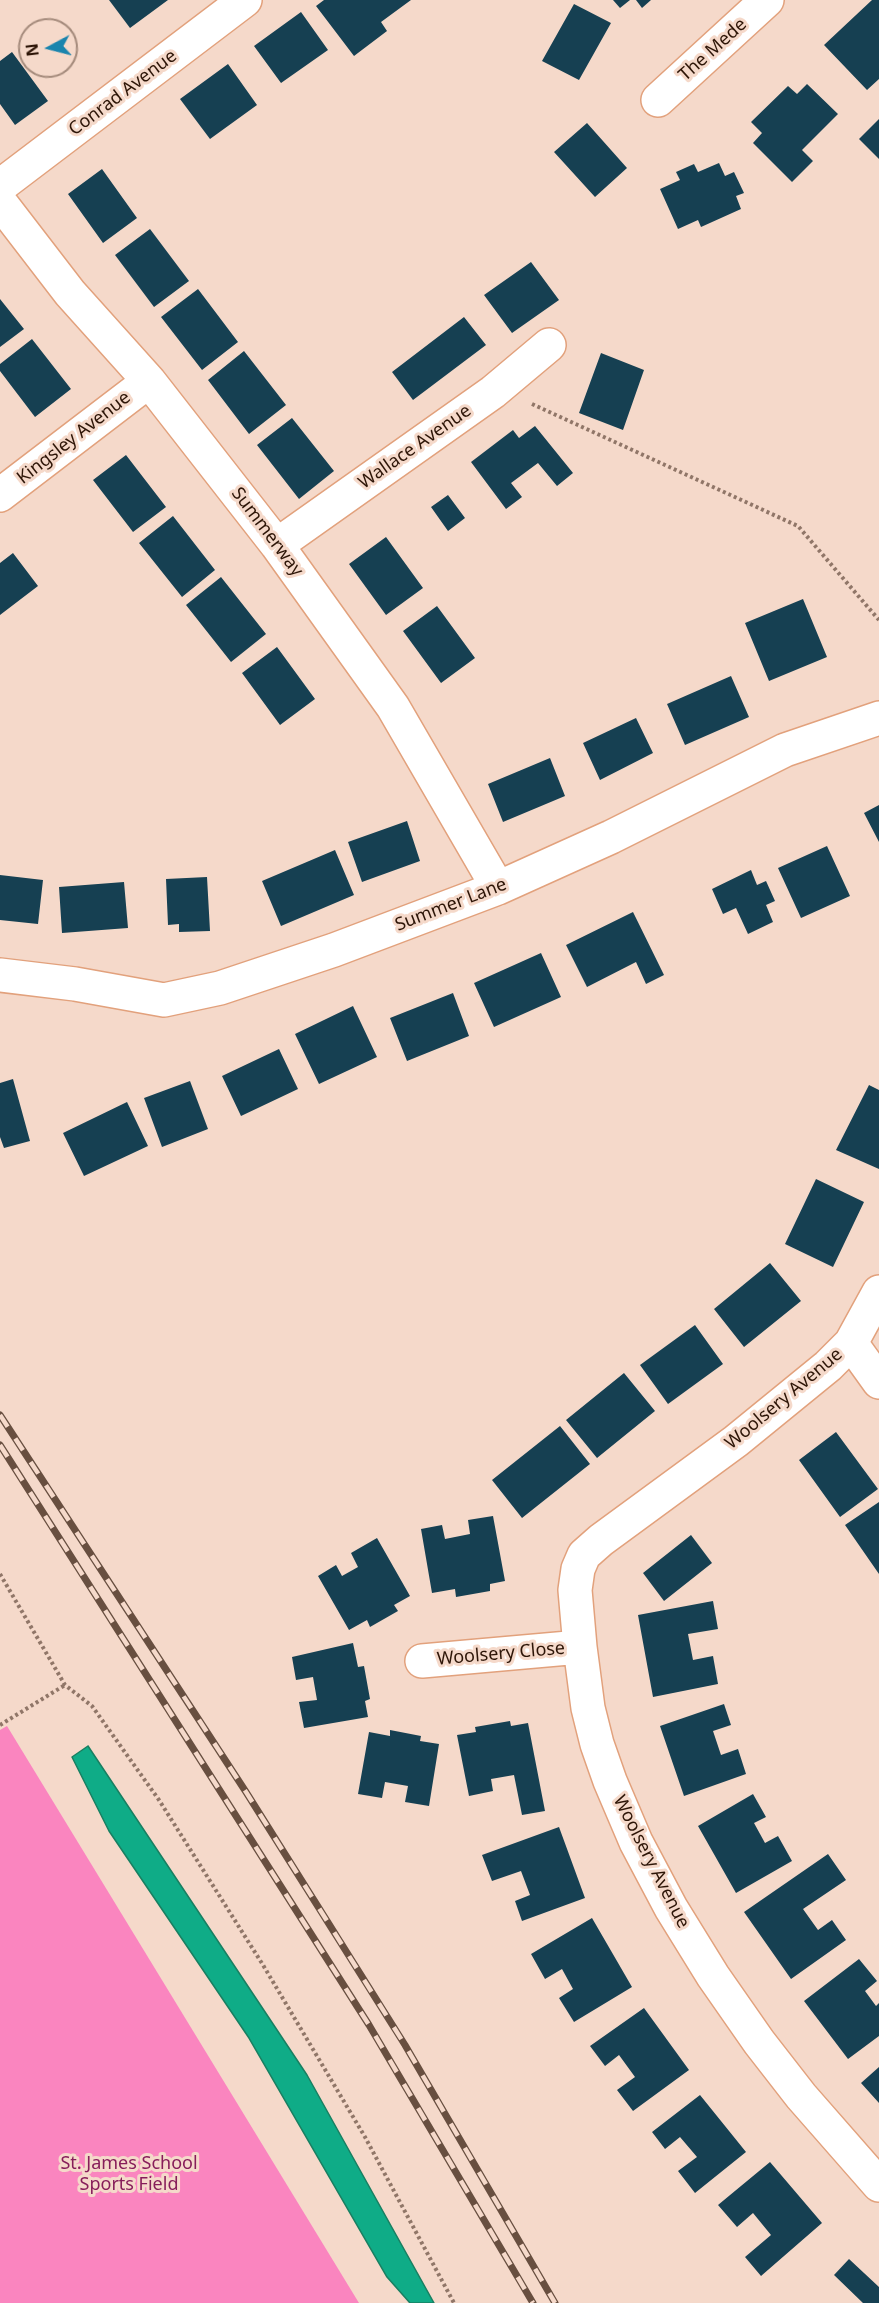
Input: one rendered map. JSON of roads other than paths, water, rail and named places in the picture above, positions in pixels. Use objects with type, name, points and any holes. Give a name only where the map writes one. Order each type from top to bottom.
[{"type":"street","name":"Conrad Avenue","points":[[0,186],[245,0]]},
{"type":"street","name":"The Mede","points":[[658,100],[767,0]]},
{"type":"street","name":"Summerway","points":[[0,202],[70,293],[148,381],[278,545],[393,707],[498,888]]},
{"type":"street","name":"Wallace Avenue","points":[[278,545],[493,392],[549,345]]},
{"type":"street","name":"Kingsley Avenue","points":[[0,495],[148,381]]},
{"type":"street","name":"Summer Lane","points":[[0,975],[75,984],[164,999],[220,988],[334,950],[498,888],[611,837],[785,750],[879,718]]},
{"type":"street","name":"Woolsery Avenue","points":[[879,1292],[851,1343],[828,1366],[736,1441],[584,1555],[578,1569],[575,1590],[588,1708],[610,1781],[636,1842],[671,1908],[713,1976],[759,2042],[817,2114],[879,2185]]},
{"type":"street","points":[[851,1343],[879,1382]]},
{"type":"street","name":"Woolsery Close","points":[[422,1661],[580,1647]]},
{"type":"railway","points":[[0,1415],[246,1792],[405,2045],[555,2303]]},
{"type":"railway","points":[[0,1445],[369,2025],[533,2303]]},
{"type":"park label","name":"St. James School Sports Field","points":[[129,2174]]}]
